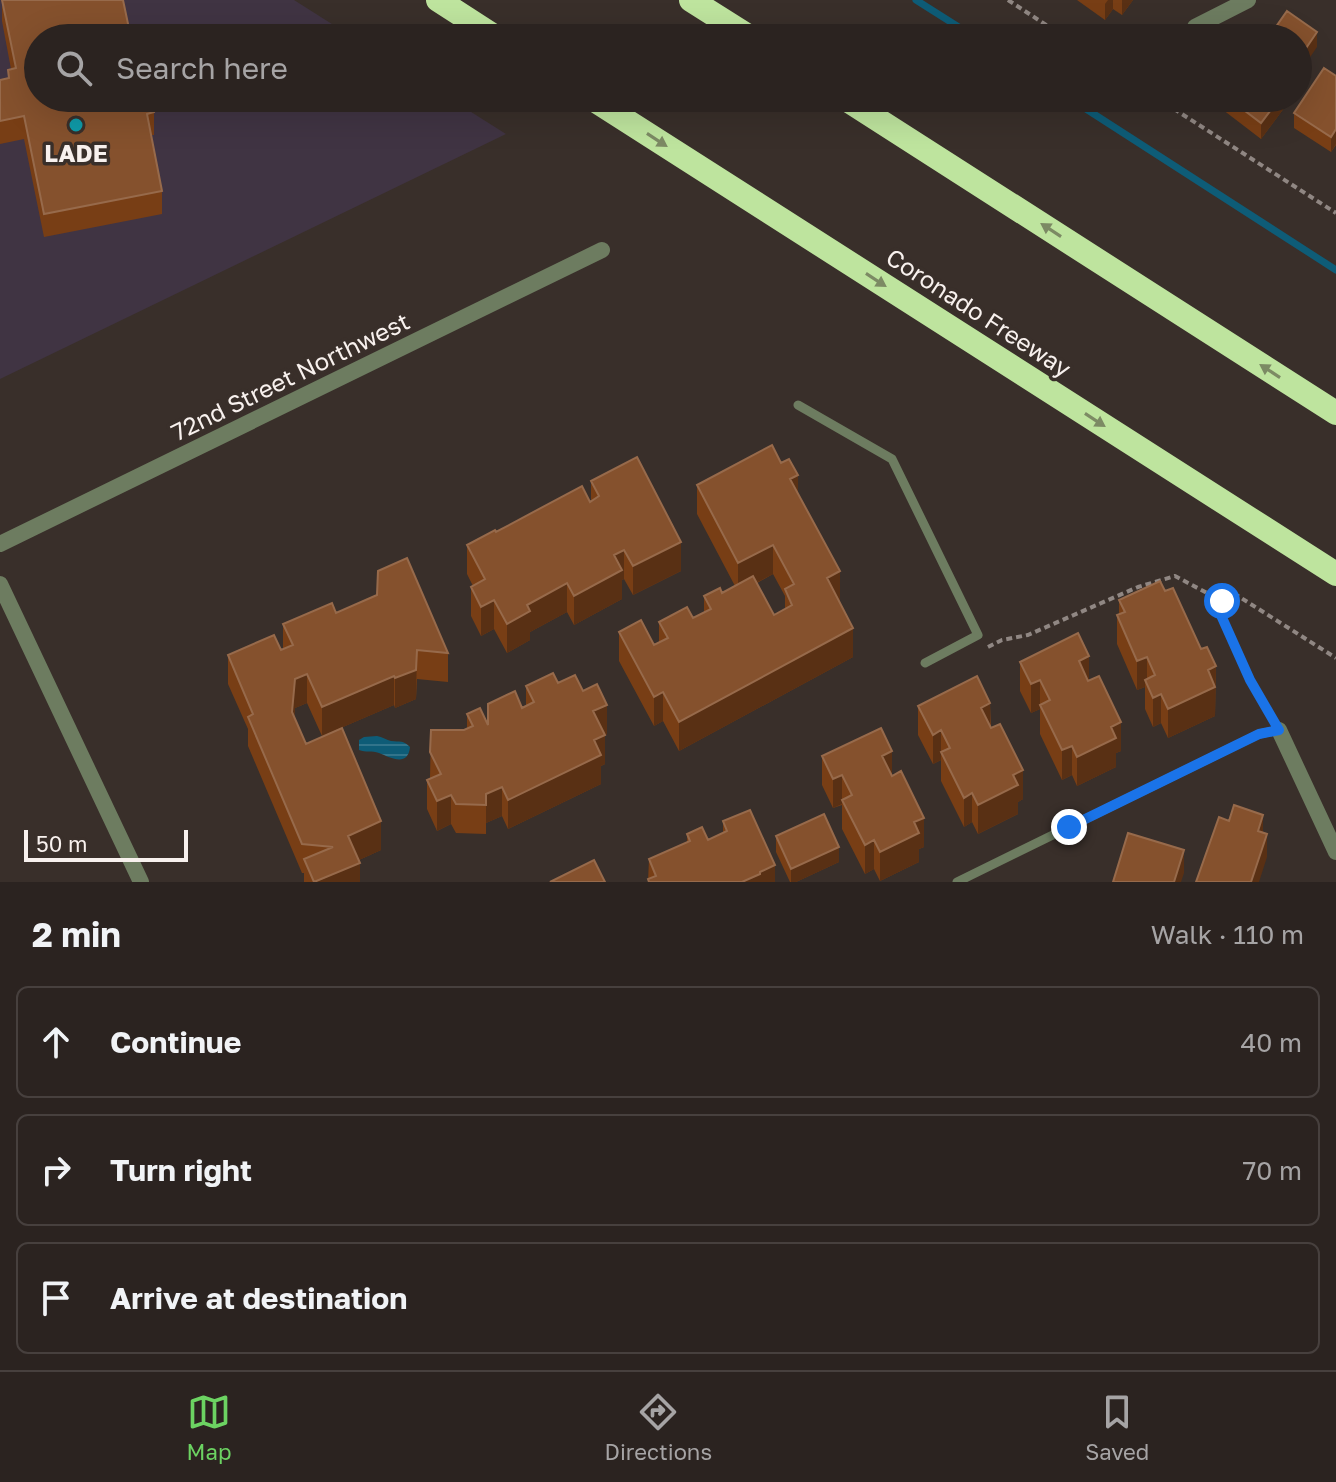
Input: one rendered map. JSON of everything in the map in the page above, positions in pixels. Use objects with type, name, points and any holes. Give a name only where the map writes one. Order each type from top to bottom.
[{"type":"highway","points":[[438,0],[475,24]]},
{"type":"highway","points":[[691,0],[729,24]]},
{"type":"highway","name":"Coronado Freeway","points":[[613,112],[1336,574]]},
{"type":"highway","points":[[866,112],[1336,413]]},
{"type":"street","points":[[1201,24],[1248,0]]},
{"type":"street","name":"72nd Street Northwest","points":[[0,544],[602,250]]},
{"type":"street","points":[[0,584],[141,882]]},
{"type":"street","points":[[1279,730],[1336,852]]},
{"type":"lane","points":[[798,405],[892,459],[978,635],[925,663]]},
{"type":"lane","points":[[957,882],[1259,734],[1279,730]]},
{"type":"path","points":[[1008,0],[1045,24]]},
{"type":"path","points":[[1179,112],[1336,213]]},
{"type":"path","points":[[977,652],[1002,640],[1028,635],[1138,587],[1175,576],[1222,601]]},
{"type":"path","points":[[1279,730],[1244,667],[1220,613],[1226,595],[1238,596],[1336,658]]},
{"type":"shaded area","points":[[0,0],[294,0],[332,24],[24,24],[24,112],[471,112],[506,134],[0,379]]},
{"type":"water","points":[[377,736],[405,743],[410,747],[409,753],[398,759],[359,750],[359,740]]},
{"type":"building","name":"LADE","points":[[2,0],[123,0],[128,24],[24,24],[24,112],[154,112],[147,114],[162,191],[44,214],[24,116],[0,121],[0,80],[9,78],[8,70],[16,68]]},
{"type":"building","points":[[1287,11],[1306,24],[1278,24]]},
{"type":"building","points":[[1324,68],[1336,76],[1336,129],[1331,137],[1294,113],[1312,112],[1312,86]]},
{"type":"building","points":[[1246,112],[1269,112],[1261,123]]},
{"type":"building","points":[[772,445],[781,463],[789,459],[798,475],[790,479],[840,571],[827,578],[853,628],[679,722],[663,692],[654,697],[619,632],[641,620],[654,645],[668,638],[659,622],[687,607],[693,618],[711,609],[704,596],[720,588],[722,593],[753,576],[774,615],[792,605],[785,589],[794,584],[773,545],[738,563],[697,485]]},
{"type":"building","points":[[637,457],[681,542],[633,566],[624,550],[614,555],[622,570],[574,596],[567,583],[527,605],[530,611],[507,624],[494,600],[481,607],[471,587],[485,579],[467,545],[582,486],[590,502],[599,496],[591,481]]},
{"type":"building","points":[[407,558],[448,653],[417,650],[416,670],[394,676],[322,707],[307,674],[295,679],[292,712],[306,744],[342,728],[381,821],[348,836],[360,863],[314,882],[304,859],[333,847],[302,844],[248,717],[253,714],[228,655],[274,635],[281,650],[293,645],[283,624],[332,603],[336,613],[377,595],[378,571]]},
{"type":"building","points":[[1160,581],[1165,591],[1173,588],[1201,649],[1207,647],[1216,666],[1208,670],[1215,687],[1168,709],[1161,694],[1153,698],[1145,680],[1155,675],[1147,657],[1137,661],[1117,615],[1125,612],[1119,600]]},
{"type":"building","points":[[1078,633],[1089,656],[1079,661],[1088,681],[1099,676],[1121,722],[1111,727],[1116,738],[1077,757],[1072,746],[1062,750],[1040,705],[1050,700],[1040,680],[1031,684],[1020,662]]},
{"type":"building","points":[[553,673],[558,683],[575,675],[583,691],[597,684],[607,705],[593,711],[605,735],[594,740],[601,755],[508,800],[502,787],[486,794],[486,805],[456,804],[451,795],[437,801],[427,780],[441,774],[430,752],[431,730],[464,730],[473,726],[467,714],[480,708],[488,725],[488,704],[515,691],[522,708],[534,702],[526,686]]},
{"type":"building","points":[[977,676],[990,703],[981,708],[991,728],[1000,724],[1023,770],[1013,775],[1018,785],[978,805],[972,793],[964,798],[941,752],[950,748],[941,730],[933,735],[918,706]]},
{"type":"building","points":[[881,728],[892,751],[882,756],[892,776],[901,771],[924,818],[914,822],[919,833],[880,852],[874,840],[865,845],[842,800],[852,795],[842,775],[833,779],[822,756]]},
{"type":"building","points":[[1234,805],[1263,815],[1258,831],[1267,834],[1251,882],[1196,882],[1219,817],[1229,821]]},
{"type":"building","points":[[750,810],[775,865],[742,882],[649,882],[648,879],[656,876],[649,859],[690,841],[687,834],[702,827],[708,840],[727,831],[723,821]]},
{"type":"building","points":[[824,814],[839,847],[791,869],[776,836]]},
{"type":"building","points":[[1128,833],[1184,850],[1174,882],[1113,882]]},
{"type":"building","points":[[594,860],[605,882],[550,882]]},
{"type":"waterway","points":[[916,0],[954,24]]},
{"type":"waterway","points":[[1091,112],[1336,270]]},
{"type":"place","name":"LADE","points":[[76,125]]},
{"type":"route","points":[[1069,827],[1259,734],[1279,730],[1250,680],[1220,613],[1222,601]]}]
